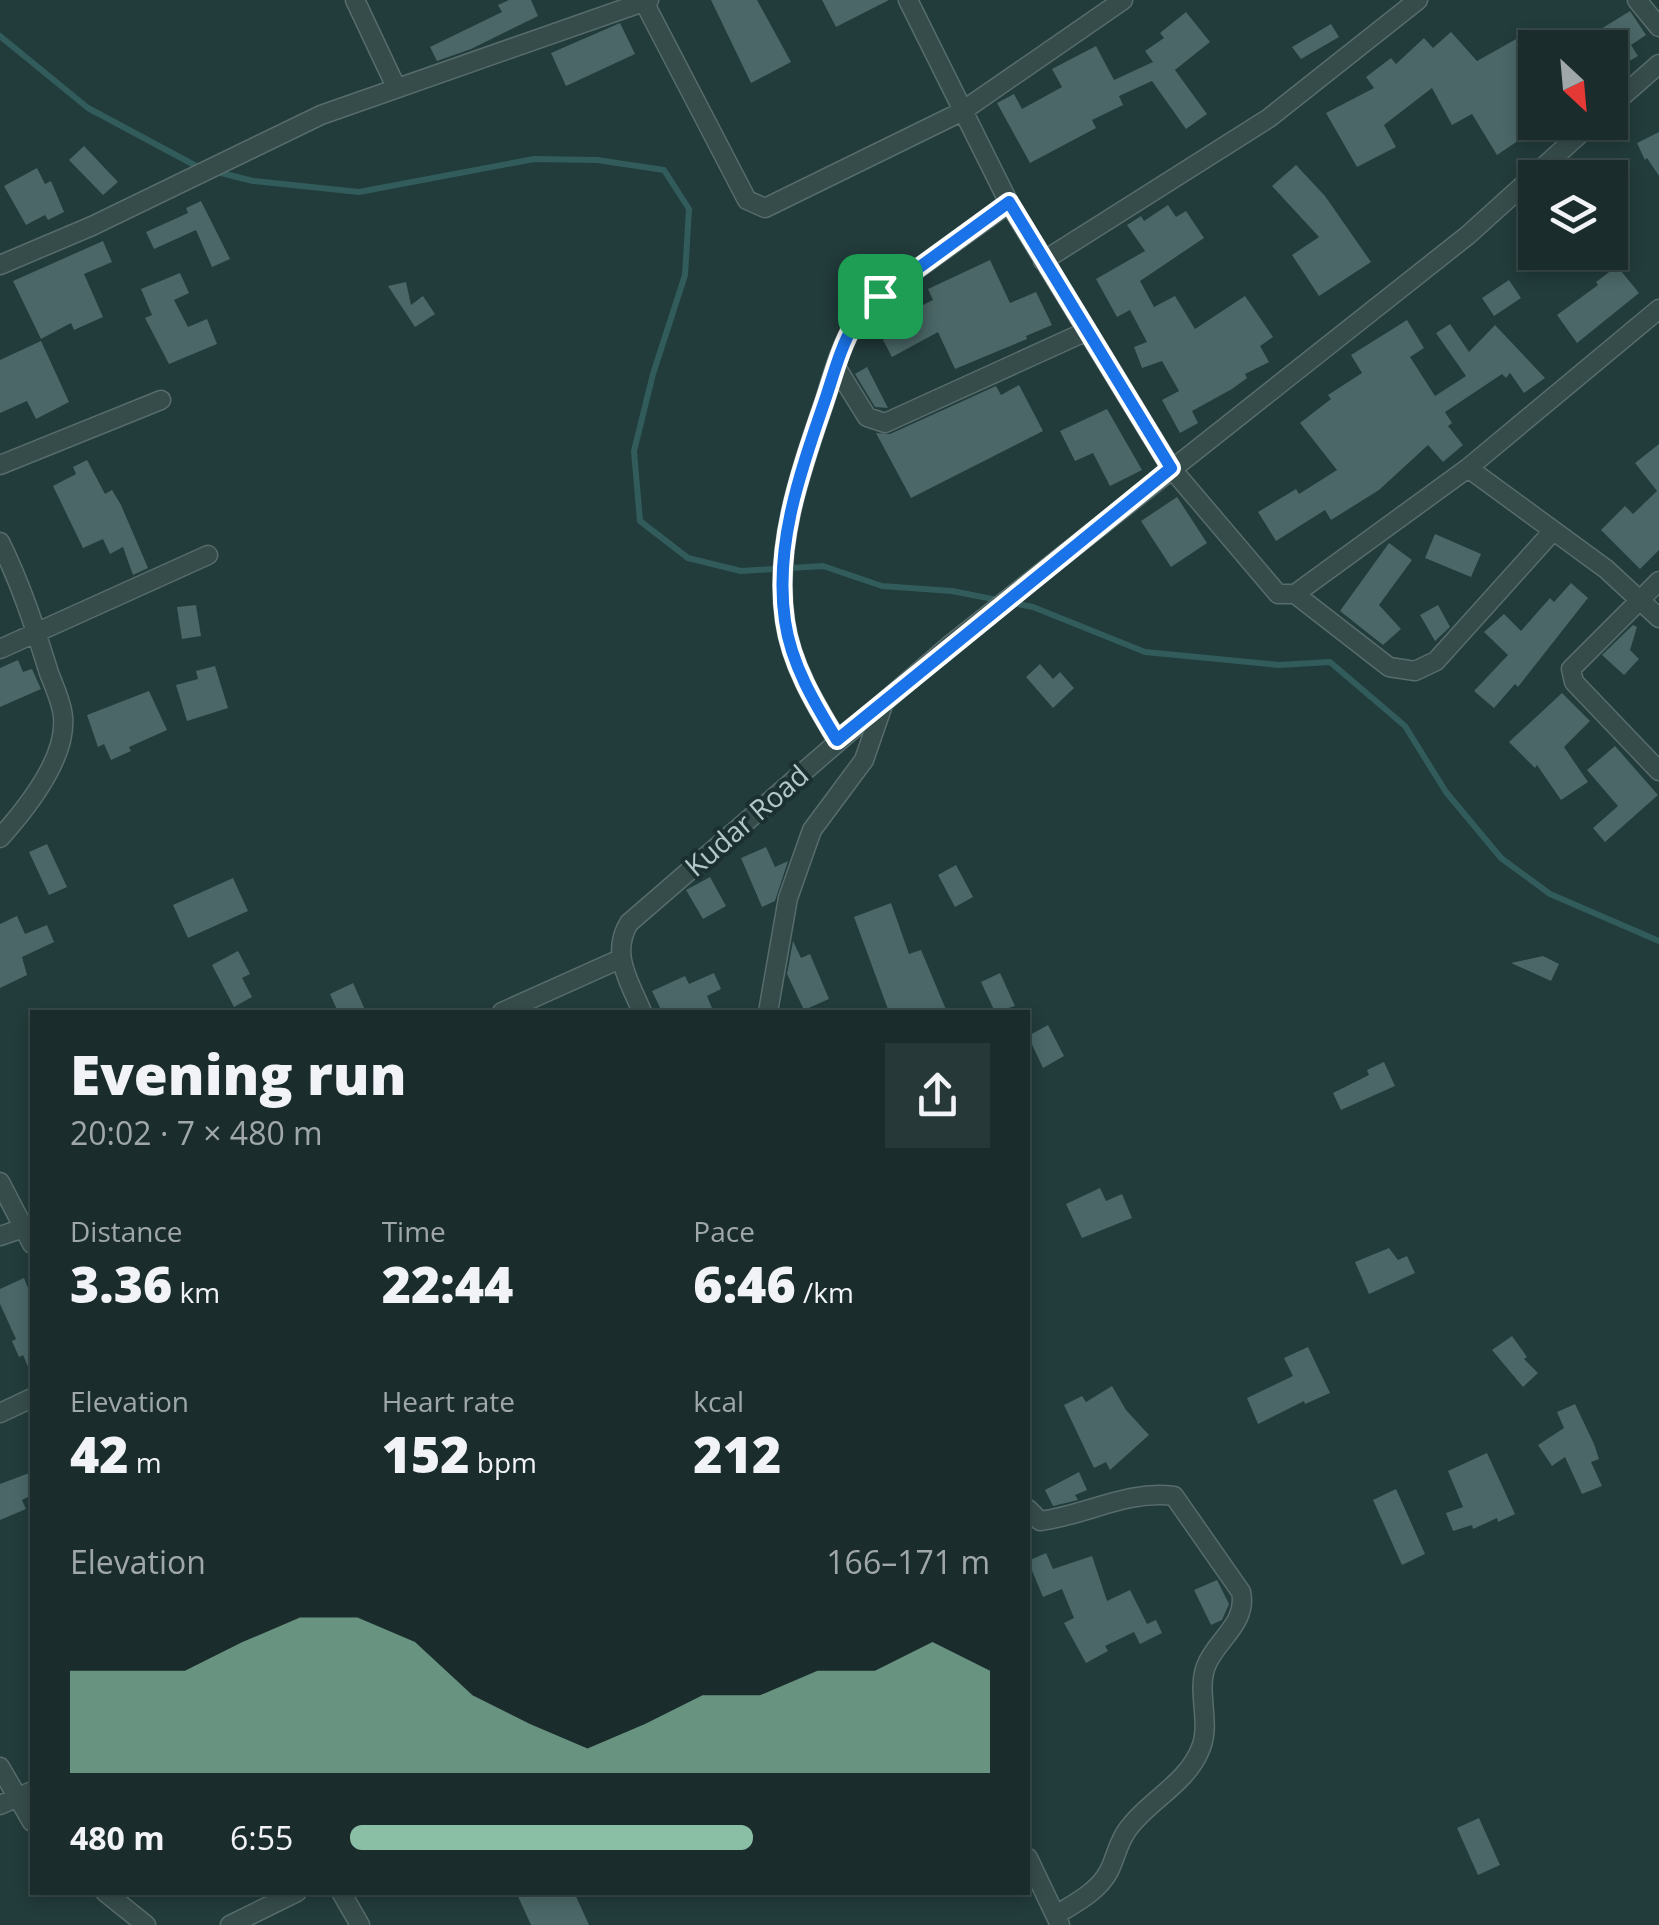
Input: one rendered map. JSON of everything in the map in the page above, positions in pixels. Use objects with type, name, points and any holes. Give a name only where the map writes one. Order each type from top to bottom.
[{"type":"street","points":[[354,0],[396,88]]},
{"type":"street","points":[[908,0],[1009,202],[1171,468],[1273,591],[1284,596],[1295,594],[1468,468],[1659,308]]},
{"type":"street","points":[[0,265],[208,170],[281,132],[645,1],[746,200],[765,208],[961,112],[1123,0]]},
{"type":"street","points":[[1043,261],[1269,118],[1418,0]]},
{"type":"street","points":[[1636,0],[1659,28]]},
{"type":"street","points":[[1628,91],[1659,64]]},
{"type":"street","name":"Kudar Road","points":[[620,959],[619,946],[629,923],[837,740],[1171,468],[1468,235],[1573,140]]},
{"type":"street","points":[[837,740],[795,661],[785,621],[782,558],[800,476],[852,326],[880,296],[1009,202]]},
{"type":"street","points":[[836,368],[867,417],[884,423],[1086,332]]},
{"type":"street","points":[[0,465],[161,400]]},
{"type":"street","points":[[1468,468],[1606,569],[1659,618]]},
{"type":"street","points":[[1295,594],[1389,667],[1415,671],[1436,662],[1553,531]]},
{"type":"street","points":[[0,542],[37,634],[63,717],[60,742],[26,810],[0,838]]},
{"type":"street","points":[[0,649],[208,555]]},
{"type":"street","points":[[1659,581],[1574,664],[1571,675],[1659,771]]},
{"type":"street","points":[[768,1010],[788,898],[812,830],[864,760],[884,702]]},
{"type":"street","points":[[506,1010],[620,959],[641,1010]]},
{"type":"street","points":[[0,1182],[30,1232],[0,1236]]},
{"type":"street","points":[[0,1412],[30,1399]]},
{"type":"street","points":[[1030,1510],[1040,1521],[1123,1498],[1151,1493],[1174,1496],[1243,1601],[1234,1626],[1207,1663],[1202,1678],[1204,1738],[1200,1751],[1172,1787],[1127,1830],[1100,1884],[1058,1920],[1030,1862]]},
{"type":"street","points":[[0,1767],[30,1819]]},
{"type":"street","points":[[109,1895],[146,1925]]},
{"type":"street","points":[[230,1925],[251,1921],[292,1895]]},
{"type":"street","points":[[343,1895],[360,1925]]},
{"type":"building","points":[[509,0],[531,0],[538,16],[437,61],[430,47],[502,12],[498,5]]},
{"type":"building","points":[[711,0],[757,0],[791,62],[751,83]]},
{"type":"building","points":[[822,0],[889,0],[836,27]]},
{"type":"building","points":[[1630,11],[1646,35],[1631,45],[1638,56],[1628,62],[1628,30],[1601,29]]},
{"type":"building","points":[[1186,12],[1210,42],[1175,70],[1207,114],[1186,129],[1152,81],[1119,96],[1123,105],[1092,120],[1096,128],[1030,163],[997,103],[1014,94],[1022,109],[1062,87],[1052,69],[1096,46],[1114,80],[1153,62],[1145,51],[1164,38],[1160,33]]},
{"type":"building","points":[[620,23],[635,54],[566,86],[551,53]]},
{"type":"building","points":[[1331,24],[1339,37],[1301,59],[1292,47]]},
{"type":"building","points":[[1451,32],[1477,61],[1518,38],[1519,140],[1497,155],[1472,114],[1452,125],[1432,88],[1384,125],[1396,147],[1357,167],[1326,113],[1374,88],[1366,77],[1391,58],[1396,64],[1424,38],[1433,48]]},
{"type":"building","points":[[1659,132],[1659,176],[1637,143]]},
{"type":"building","points":[[84,146],[118,182],[103,195],[69,160]]},
{"type":"building","points":[[1296,165],[1325,196],[1371,262],[1319,296],[1292,255],[1319,237],[1272,186]]},
{"type":"building","points":[[37,168],[45,184],[51,181],[64,212],[48,220],[45,215],[26,225],[4,186]]},
{"type":"building","points":[[201,201],[230,259],[212,267],[196,230],[154,249],[146,232],[188,213],[186,208]]},
{"type":"building","points":[[1168,205],[1176,217],[1186,211],[1204,238],[1140,281],[1154,307],[1175,296],[1195,329],[1245,296],[1273,337],[1260,346],[1269,362],[1192,411],[1198,423],[1180,433],[1162,400],[1179,391],[1162,361],[1142,368],[1134,347],[1147,342],[1130,310],[1117,317],[1096,279],[1145,251],[1127,225],[1141,216],[1144,221]]},
{"type":"building","points":[[103,241],[112,262],[84,274],[103,317],[74,330],[71,323],[41,339],[13,281]]},
{"type":"building","points":[[990,260],[1010,303],[1036,292],[1052,325],[955,369],[938,332],[892,357],[883,340],[888,336],[877,316],[897,299],[905,314],[933,300],[928,289]]},
{"type":"building","points":[[1612,270],[1620,270],[1639,293],[1577,343],[1557,315],[1598,285],[1596,282]]},
{"type":"building","points":[[180,273],[189,293],[174,300],[188,327],[207,319],[217,344],[169,364],[145,318],[152,315],[141,289]]},
{"type":"building","points":[[1509,280],[1521,298],[1494,316],[1482,298]]},
{"type":"building","points":[[406,282],[411,305],[423,296],[435,314],[415,327],[388,286]]},
{"type":"building","points":[[1407,320],[1424,348],[1410,357],[1435,396],[1466,376],[1436,333],[1450,324],[1469,352],[1495,325],[1545,378],[1524,393],[1510,373],[1506,378],[1502,374],[1445,412],[1452,423],[1448,426],[1463,445],[1443,462],[1428,445],[1379,490],[1331,520],[1325,510],[1276,541],[1258,512],[1296,489],[1299,494],[1337,470],[1300,423],[1331,399],[1328,395],[1362,373],[1351,355]]},
{"type":"building","points":[[41,341],[69,402],[36,419],[27,401],[0,413],[0,360]]},
{"type":"building","points":[[867,367],[888,408],[875,407],[855,374]]},
{"type":"building","points":[[1019,385],[1043,431],[911,498],[876,433],[890,434],[996,386],[1001,395]]},
{"type":"building","points":[[1107,409],[1142,470],[1110,486],[1093,453],[1075,461],[1060,431]]},
{"type":"building","points":[[1659,444],[1659,550],[1640,569],[1601,530],[1625,506],[1633,514],[1657,491],[1635,463]]},
{"type":"building","points":[[87,460],[105,494],[112,490],[121,505],[148,568],[133,575],[123,547],[110,554],[103,539],[83,548],[53,486],[76,474],[73,467]]},
{"type":"building","points":[[1177,497],[1207,543],[1171,567],[1141,521]]},
{"type":"building","points":[[1435,534],[1481,554],[1471,577],[1425,558]]},
{"type":"building","points":[[1389,543],[1412,560],[1379,605],[1401,629],[1383,645],[1340,611]]},
{"type":"building","points":[[1571,583],[1588,598],[1518,687],[1515,684],[1494,708],[1474,691],[1508,655],[1484,632],[1504,614],[1521,631],[1550,598],[1554,602]]},
{"type":"building","points":[[196,605],[201,636],[182,639],[177,607]]},
{"type":"building","points":[[1438,605],[1450,627],[1435,641],[1420,615]]},
{"type":"building","points":[[1633,625],[1637,627],[1630,650],[1639,659],[1624,675],[1602,655]]},
{"type":"building","points":[[18,660],[23,672],[32,669],[41,689],[0,707],[0,668]]},
{"type":"building","points":[[1040,664],[1053,679],[1060,672],[1074,688],[1053,708],[1026,677]]},
{"type":"building","points":[[215,666],[228,708],[187,721],[176,685],[198,679],[196,671]]},
{"type":"building","points":[[149,691],[167,730],[111,760],[104,744],[98,747],[87,715]]},
{"type":"building","points":[[1562,693],[1590,721],[1564,747],[1588,782],[1561,800],[1537,765],[1535,768],[1509,742]]},
{"type":"building","points":[[1615,746],[1658,795],[1605,842],[1593,828],[1618,806],[1587,770]]},
{"type":"building","points":[[47,844],[67,887],[49,895],[29,852]]},
{"type":"building","points":[[766,847],[775,867],[788,861],[775,901],[762,907],[741,858]]},
{"type":"building","points":[[956,865],[973,897],[955,907],[938,875]]},
{"type":"building","points":[[710,877],[726,906],[703,919],[686,890]]},
{"type":"building","points":[[233,878],[248,911],[188,938],[173,905]]},
{"type":"building","points":[[891,903],[909,954],[921,950],[946,1010],[888,1010],[854,917]]},
{"type":"building","points":[[17,916],[25,934],[47,925],[54,942],[22,957],[27,975],[0,988],[0,924]]},
{"type":"building","points":[[793,941],[801,958],[810,954],[829,999],[804,1010],[787,974]]},
{"type":"building","points":[[238,951],[250,974],[242,978],[252,997],[234,1007],[212,965]]},
{"type":"building","points":[[1543,956],[1559,964],[1551,981],[1511,963]]},
{"type":"building","points":[[714,973],[721,989],[707,996],[712,1008],[661,1010],[652,991],[685,976],[689,984]]},
{"type":"building","points":[[1000,973],[1015,1006],[994,1010],[981,982]]},
{"type":"building","points":[[353,983],[365,1010],[337,1010],[330,994]]},
{"type":"building","points":[[1048,1025],[1064,1056],[1043,1068],[1030,1035]]},
{"type":"building","points":[[1384,1062],[1395,1086],[1341,1110],[1333,1093],[1369,1075],[1367,1070]]},
{"type":"building","points":[[1100,1188],[1106,1201],[1122,1194],[1132,1218],[1082,1238],[1066,1204]]},
{"type":"building","points":[[1389,1248],[1398,1260],[1407,1256],[1415,1273],[1369,1294],[1355,1262]]},
{"type":"building","points":[[24,1278],[30,1293],[30,1371],[12,1341],[16,1339],[0,1304],[0,1289]]},
{"type":"building","points":[[1512,1336],[1527,1357],[1524,1359],[1538,1373],[1523,1387],[1492,1350]]},
{"type":"building","points":[[1308,1347],[1330,1393],[1258,1424],[1247,1398],[1293,1376],[1284,1358]]},
{"type":"building","points":[[1112,1386],[1126,1410],[1149,1435],[1110,1470],[1106,1462],[1094,1468],[1064,1405],[1082,1396],[1086,1402]]},
{"type":"building","points":[[1575,1404],[1599,1459],[1591,1462],[1602,1486],[1582,1494],[1565,1457],[1552,1466],[1538,1445],[1564,1428],[1557,1412]]},
{"type":"building","points":[[1487,1453],[1515,1514],[1473,1529],[1472,1525],[1453,1531],[1446,1513],[1463,1507],[1448,1471]]},
{"type":"building","points":[[1079,1472],[1087,1490],[1075,1495],[1078,1500],[1053,1506],[1045,1490]]},
{"type":"building","points":[[30,1473],[30,1496],[22,1500],[26,1509],[0,1520],[0,1484]]},
{"type":"building","points":[[1396,1489],[1425,1554],[1402,1565],[1373,1500]]},
{"type":"building","points":[[1046,1553],[1053,1569],[1092,1556],[1107,1601],[1130,1590],[1147,1624],[1156,1620],[1162,1633],[1140,1644],[1134,1632],[1105,1646],[1108,1651],[1086,1663],[1064,1623],[1074,1618],[1062,1589],[1043,1597],[1030,1560]]},
{"type":"building","points":[[1217,1580],[1229,1604],[1222,1620],[1211,1625],[1194,1590]]},
{"type":"building","points":[[1479,1818],[1500,1865],[1478,1875],[1457,1828]]},
{"type":"building","points":[[517,1895],[575,1895],[589,1925],[531,1925]]},
{"type":"waterway","points":[[0,36],[88,108],[200,168]]},
{"type":"waterway","points":[[217,172],[253,181],[359,192],[534,159],[597,160],[664,170],[689,209],[685,275],[653,374],[634,451],[640,521],[688,558],[741,571],[823,566],[882,586],[952,591],[1033,607],[1145,652],[1279,665],[1330,662],[1405,726],[1446,792],[1501,858],[1550,894],[1659,941]]},
{"type":"route","points":[[1009,202],[1171,468],[837,740],[795,661],[785,621],[782,558],[800,476],[836,368],[852,326],[880,296],[1009,202]]}]
